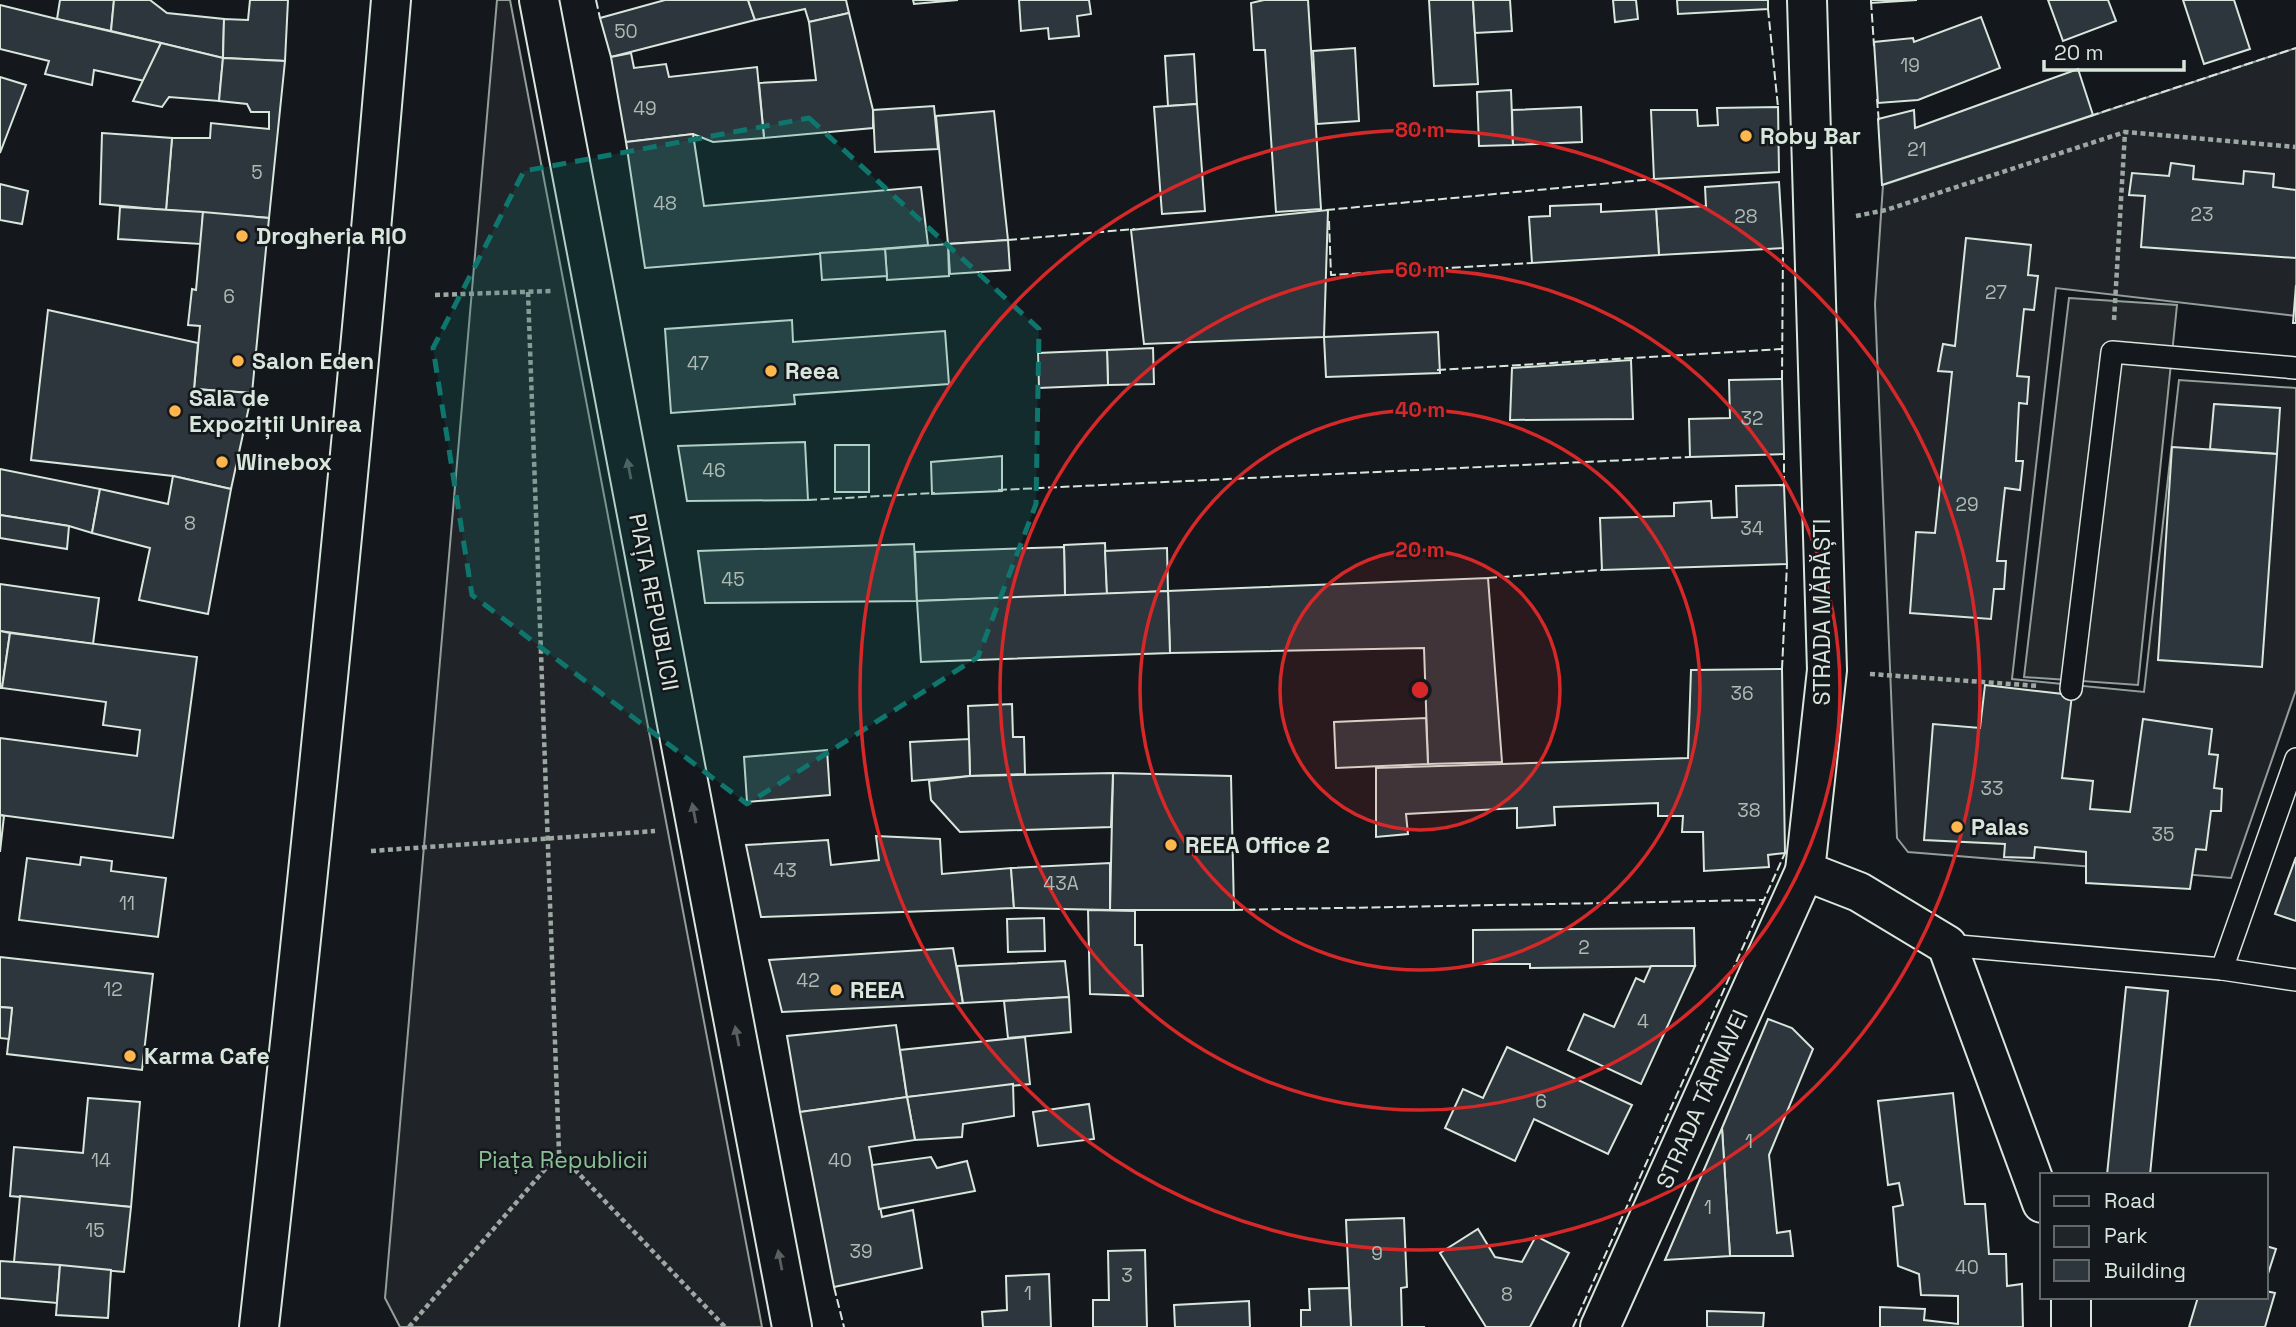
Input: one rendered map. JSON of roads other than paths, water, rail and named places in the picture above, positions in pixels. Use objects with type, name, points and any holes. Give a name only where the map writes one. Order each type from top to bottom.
[{"type":"street","points":[[259,1327],[327,704],[391,0]]},
{"type":"street","name":"PIAȚA REPUBLICII","points":[[539,0],[792,1327]]},
{"type":"street","name":"STRADA MĂRĂȘTI","points":[[1805,872],[1827,670],[1807,0]]},
{"type":"street","points":[[1805,872],[1859,892],[1947,945],[2040,1198]]},
{"type":"street","name":"STRADA TÂRNAVEI","points":[[1600,1327],[1805,872]]},
{"type":"street","points":[[2071,1299],[2071,1327]]},
{"type":"lane","points":[[2071,689],[2112,352],[2296,368]]},
{"type":"lane","points":[[2222,970],[2296,759]]},
{"type":"lane","points":[[1947,945],[2222,970],[2296,980]]},
{"type":"place","name":"Roby Bar","points":[[1746,136]]},
{"type":"place","name":"Drogheria RIO","points":[[242,236]]},
{"type":"place","name":"Salon Eden","points":[[238,361]]},
{"type":"place","name":"Reea","points":[[771,371]]},
{"type":"place","name":"Sala de Expoziții Unirea","points":[[175,411]]},
{"type":"place","name":"Winebox","points":[[222,462]]},
{"type":"place","name":"Palas","points":[[1957,827]]},
{"type":"place","name":"REEA Office 2","points":[[1171,845]]},
{"type":"place","name":"REEA","points":[[836,990]]},
{"type":"place","name":"Karma Cafe","points":[[130,1056]]},
{"type":"park label","name":"Piața Republicii","points":[[563,1160]]}]
